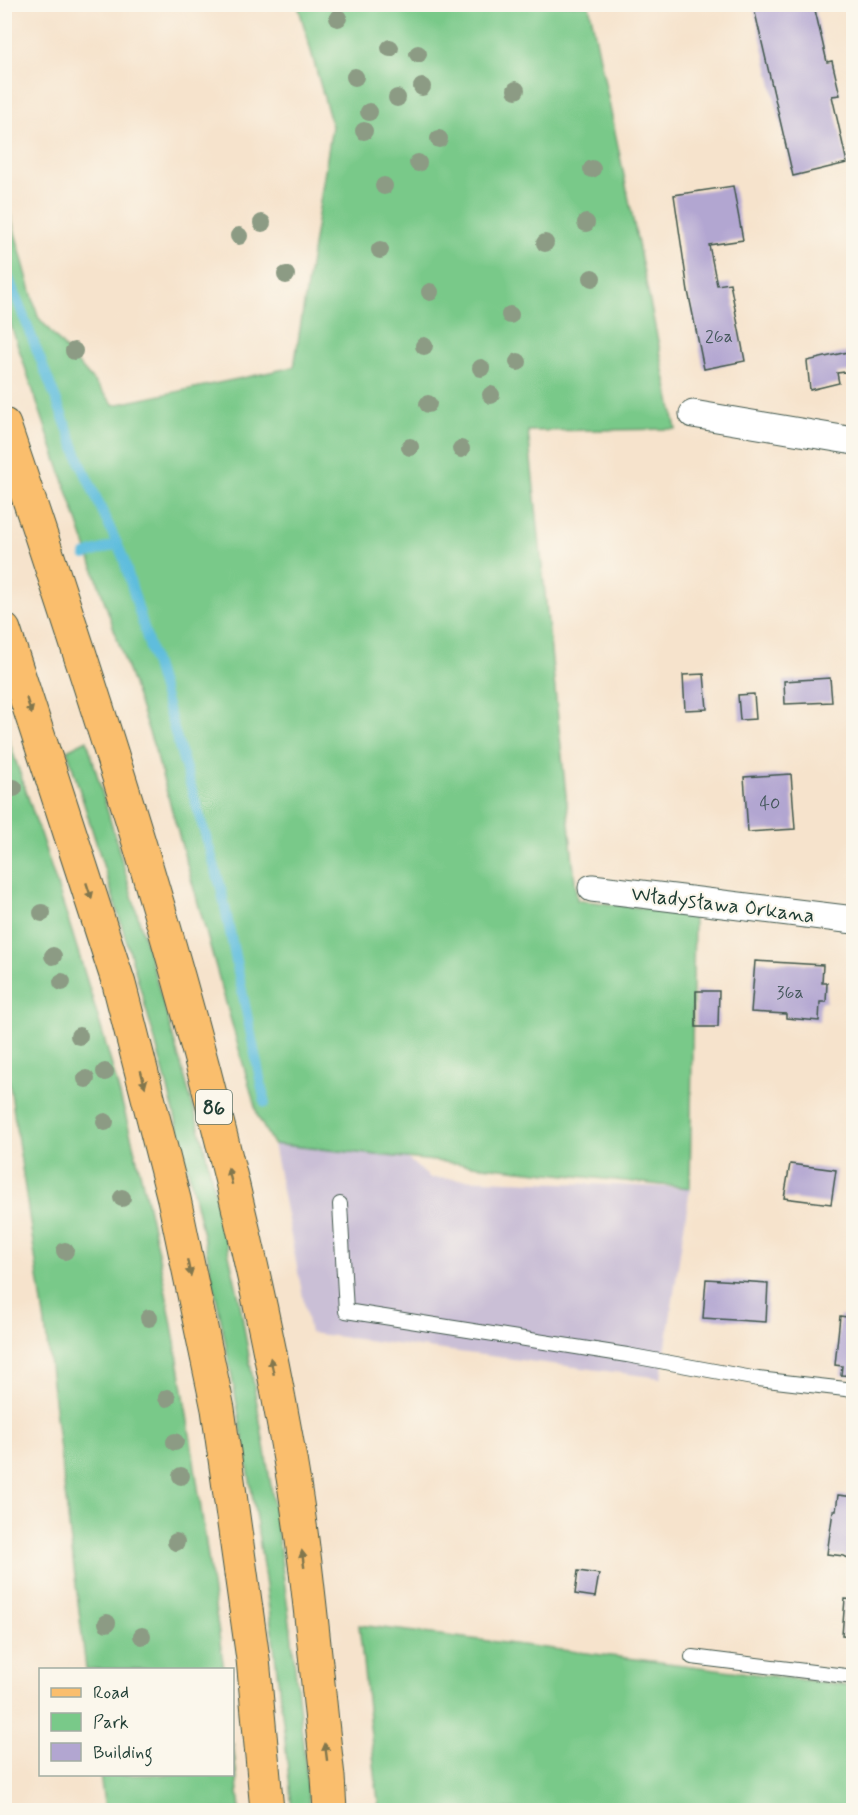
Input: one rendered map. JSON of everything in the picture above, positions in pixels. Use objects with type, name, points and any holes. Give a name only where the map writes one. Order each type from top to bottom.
[{"type":"main road","name":"86","points":[[4,425],[125,788],[195,1031],[246,1240],[287,1439],[327,1766],[330,1810]]},
{"type":"main road","points":[[4,630],[119,984],[174,1199],[218,1409],[253,1659],[267,1810]]},
{"type":"street","points":[[693,414],[854,441]]},
{"type":"street","name":"Władysława Orkana","points":[[592,888],[854,920]]},
{"type":"lane","points":[[340,1204],[346,1311],[627,1355],[758,1379],[854,1390]]},
{"type":"lane","points":[[692,1658],[854,1677]]},
{"type":"shaded area","points":[[275,1111],[356,1115],[430,1178],[690,1188],[661,1378],[310,1333],[273,1144]]},
{"type":"green space","points":[[298,5],[589,5],[676,429],[528,431],[577,900],[694,914],[690,1188],[273,1144],[258,1117],[155,750],[5,308],[4,192],[38,317],[114,405],[294,367],[332,126]]},
{"type":"green space","points":[[5,729],[78,951],[127,1119],[141,1176],[178,1360],[224,1668],[86,1668],[45,1324],[5,1053]]},
{"type":"green space","points":[[87,740],[203,1141],[239,1298],[271,1486],[291,1630],[310,1810],[292,1810],[274,1649],[251,1488],[223,1328],[188,1169],[147,1011],[67,750]]},
{"type":"green space","points":[[359,1625],[853,1686],[853,1810],[379,1810]]},
{"type":"green space","points":[[234,1753],[240,1810],[105,1810],[100,1776],[234,1776]]},
{"type":"building","points":[[753,4],[837,4],[815,10],[827,62],[832,61],[840,95],[832,96],[847,163],[793,176]]},
{"type":"building","points":[[733,186],[743,240],[709,245],[717,285],[730,283],[745,361],[704,369],[688,291],[674,195]]},
{"type":"building","points":[[852,351],[854,371],[837,373],[839,383],[810,390],[807,361]]},
{"type":"building","points":[[704,674],[707,709],[685,710],[683,675]]},
{"type":"building","points":[[830,678],[832,702],[785,704],[784,681]]},
{"type":"building","points":[[754,694],[756,719],[740,720],[738,695]]},
{"type":"building","points":[[791,774],[795,829],[748,832],[744,777]]},
{"type":"building","points":[[755,961],[823,965],[822,983],[827,983],[826,1002],[820,1002],[819,1021],[786,1018],[786,1014],[751,1012]]},
{"type":"building","points":[[696,991],[719,991],[718,1027],[696,1027]]},
{"type":"building","points":[[790,1164],[836,1170],[831,1204],[784,1198]]},
{"type":"building","points":[[706,1279],[768,1283],[766,1322],[703,1318]]},
{"type":"building","points":[[840,1316],[854,1318],[854,1376],[841,1375],[842,1366],[835,1365]]},
{"type":"building","points":[[838,1495],[854,1497],[854,1561],[844,1556],[827,1554],[833,1511],[836,1511]]},
{"type":"building","points":[[578,1571],[599,1574],[595,1597],[575,1594]]},
{"type":"building","points":[[845,1599],[854,1600],[854,1636],[842,1635]]},
{"type":"waterway","points":[[4,266],[82,466],[123,557],[221,888],[265,1103]]},
{"type":"waterway","points":[[85,555],[117,544]]}]
